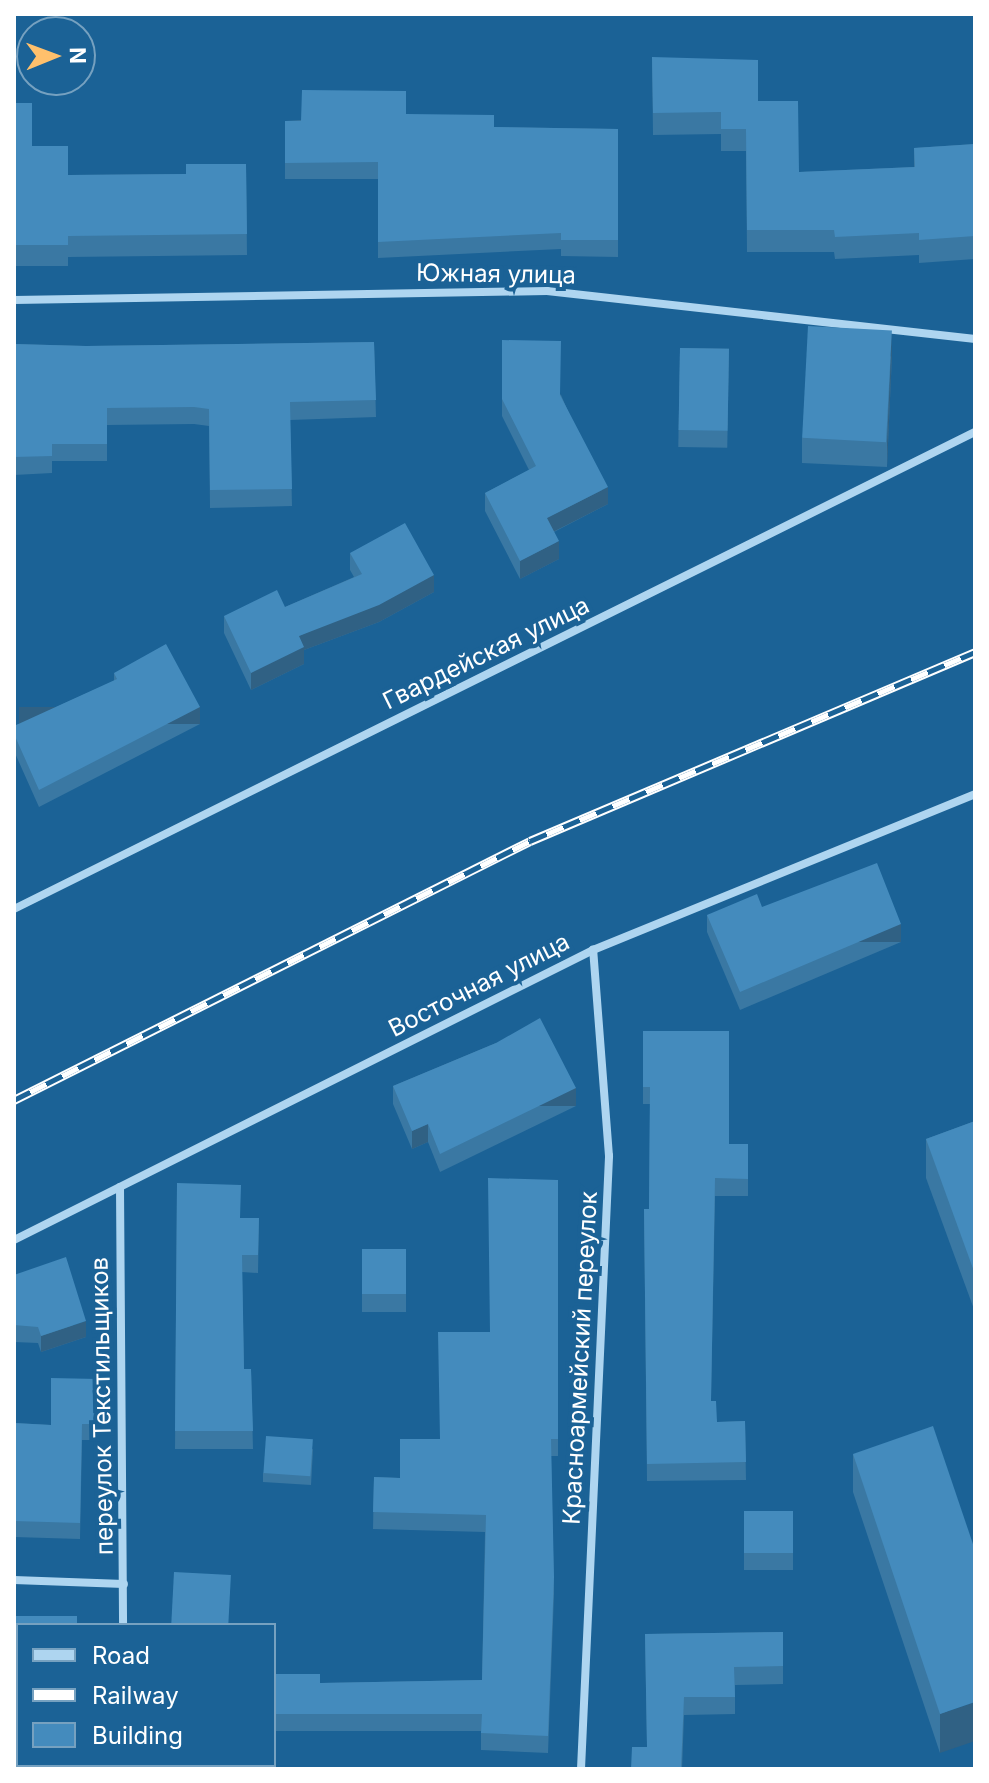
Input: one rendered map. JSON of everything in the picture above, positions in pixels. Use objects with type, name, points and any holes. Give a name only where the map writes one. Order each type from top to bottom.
[{"type":"street","name":"Южная улица","points":[[14,300],[547,291],[975,339]]},
{"type":"street","name":"Гвардейская улица","points":[[14,909],[975,432]]},
{"type":"street","name":"Восточная улица","points":[[14,1240],[593,950],[975,794]]},
{"type":"street","name":"Красноармейский переулок","points":[[581,1769],[609,1156],[593,950]]},
{"type":"street","name":"переулок Текстильщиков","points":[[120,1187],[123,1623]]},
{"type":"street","points":[[14,1580],[124,1584]]},
{"type":"building","points":[[652,57],[758,60],[758,101],[798,101],[799,172],[915,167],[914,148],[975,144],[975,236],[919,240],[919,233],[835,237],[834,230],[747,230],[746,129],[721,129],[721,112],[653,113]]},
{"type":"building","points":[[302,90],[406,91],[406,114],[494,115],[494,127],[618,129],[618,240],[561,240],[561,233],[378,242],[378,162],[285,163],[285,121],[301,121]]},
{"type":"building","points":[[14,103],[32,103],[32,146],[68,146],[68,175],[186,174],[186,164],[246,164],[247,234],[68,236],[68,245],[14,245]]},
{"type":"building","points":[[808,326],[892,330],[886,442],[802,438]]},
{"type":"building","points":[[502,340],[561,341],[560,395],[608,487],[547,518],[559,541],[520,561],[485,493],[536,466],[502,399]]},
{"type":"building","points":[[374,342],[376,400],[290,402],[292,489],[210,490],[209,409],[194,407],[107,408],[107,444],[52,444],[52,456],[14,457],[14,344]]},
{"type":"building","points":[[680,348],[729,349],[728,431],[679,430]]},
{"type":"building","points":[[405,523],[434,575],[379,605],[299,636],[304,647],[251,673],[224,616],[277,590],[285,607],[362,574],[350,553]]},
{"type":"building","points":[[166,644],[200,707],[39,790],[14,734],[14,726],[117,679],[114,673]]},
{"type":"building","points":[[877,863],[901,924],[740,992],[707,915],[757,894],[762,907]]},
{"type":"building","points":[[540,1018],[576,1088],[440,1154],[428,1124],[412,1131],[393,1086],[496,1043]]},
{"type":"building","points":[[643,1031],[729,1031],[729,1144],[748,1144],[748,1179],[715,1178],[711,1401],[716,1401],[717,1422],[745,1421],[746,1462],[647,1464],[644,1209],[649,1209],[650,1087],[643,1087]]},
{"type":"building","points":[[975,1121],[975,1274],[926,1139]]},
{"type":"building","points":[[488,1178],[558,1180],[558,1439],[551,1439],[554,1577],[548,1736],[481,1733],[482,1714],[276,1714],[276,1674],[320,1674],[320,1683],[482,1680],[486,1515],[373,1512],[374,1477],[400,1478],[400,1439],[440,1439],[438,1332],[490,1332]]},
{"type":"building","points":[[177,1183],[241,1185],[240,1218],[259,1218],[258,1255],[242,1255],[244,1369],[251,1369],[253,1431],[175,1431]]},
{"type":"building","points":[[362,1249],[406,1249],[406,1294],[362,1294]]},
{"type":"building","points":[[66,1257],[86,1321],[41,1336],[38,1327],[14,1325],[14,1275]]},
{"type":"building","points":[[51,1378],[98,1379],[98,1424],[82,1424],[80,1523],[14,1521],[14,1423],[51,1425]]},
{"type":"building","points":[[933,1426],[975,1550],[975,1702],[940,1714],[853,1454]]},
{"type":"building","points":[[266,1436],[313,1439],[310,1476],[263,1473]]},
{"type":"building","points":[[744,1511],[793,1511],[793,1553],[744,1553]]},
{"type":"building","points":[[174,1572],[231,1575],[228,1623],[171,1623]]},
{"type":"building","points":[[14,1616],[77,1616],[77,1623],[16,1623],[14,1674]]},
{"type":"building","points":[[783,1632],[783,1666],[734,1667],[735,1697],[684,1697],[681,1769],[631,1769],[632,1747],[647,1747],[645,1634]]},
{"type":"railway","points":[[14,1100],[530,841],[975,652]]}]
